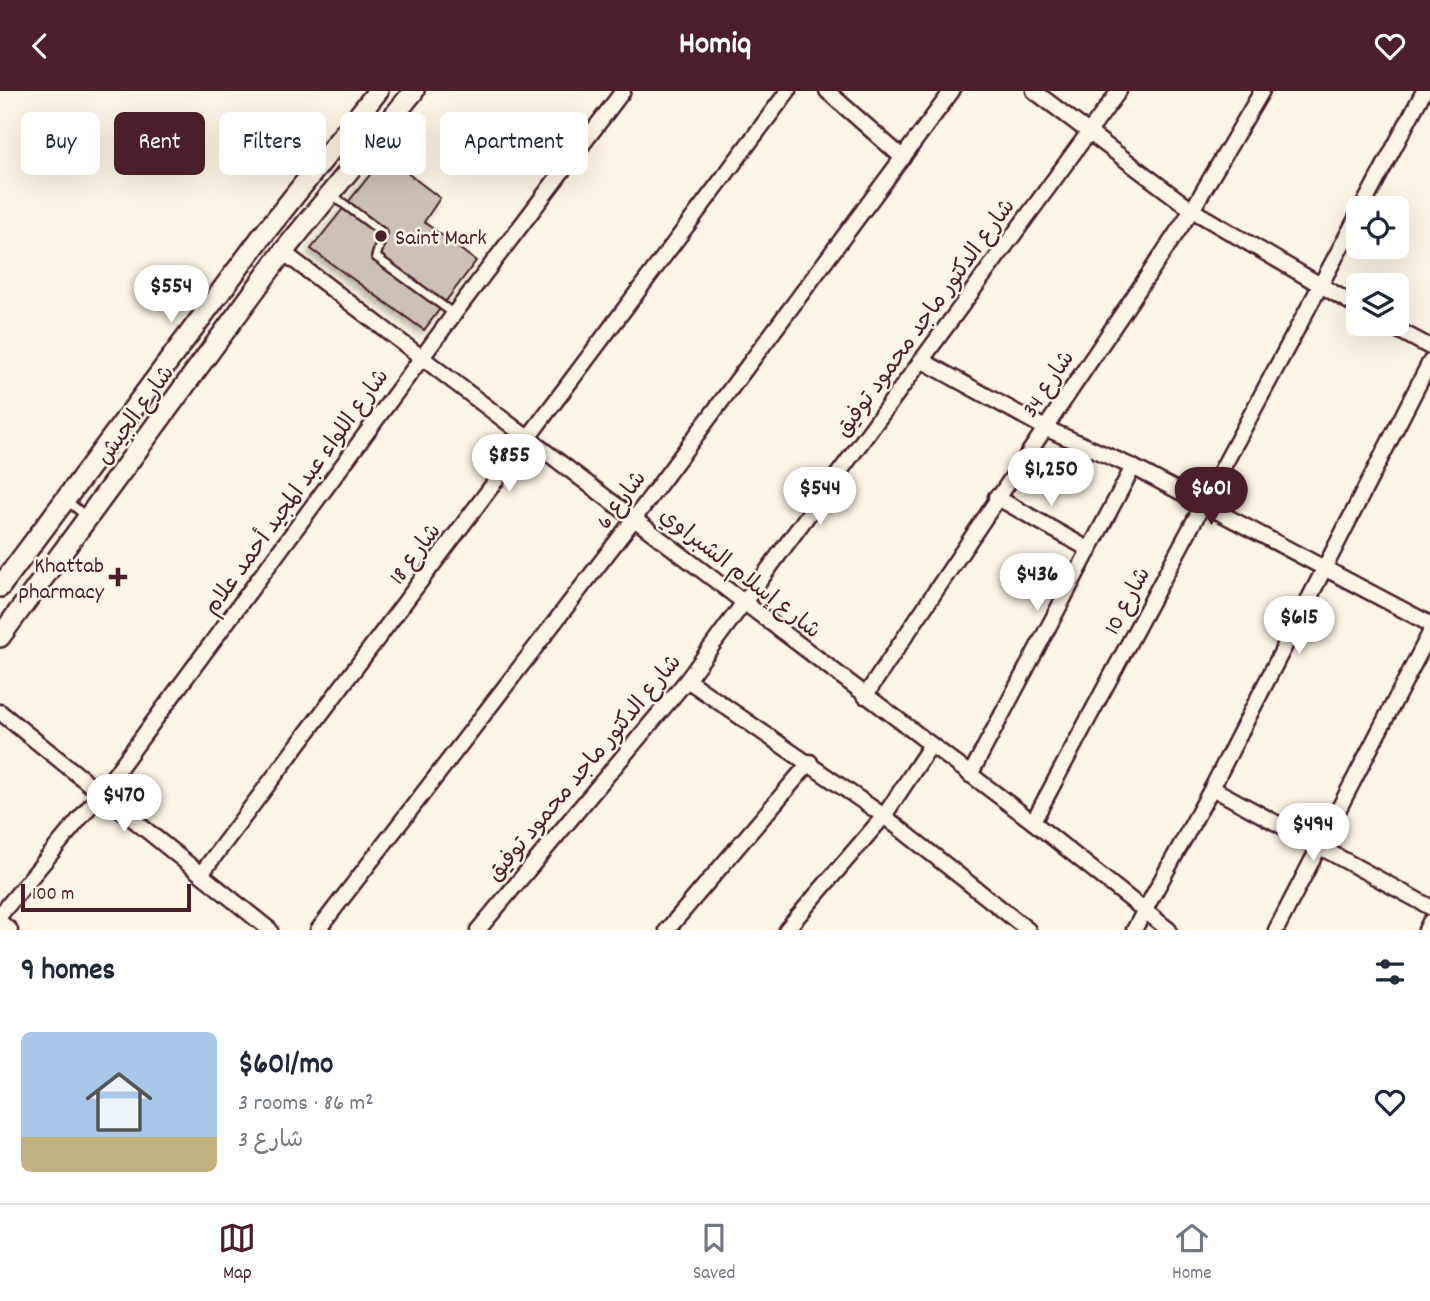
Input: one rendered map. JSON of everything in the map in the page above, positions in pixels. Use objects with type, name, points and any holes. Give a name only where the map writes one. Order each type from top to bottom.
[{"type":"street","name":"شارع الجيش","points":[[0,587],[263,235],[378,91]]},
{"type":"street","name":"شارع الجيش","points":[[0,637],[284,252],[414,91]]},
{"type":"street","name":"شارع اللواء عبد المجيد أحمد علام","points":[[0,915],[101,793],[454,314],[623,91]]},
{"type":"street","name":"شارع 18","points":[[201,874],[788,91]]},
{"type":"street","points":[[827,91],[903,158]]},
{"type":"street","points":[[1034,91],[1192,210],[1346,300]]},
{"type":"street","name":"شارع الدكتور ماجد محمود توفيق","points":[[478,930],[687,680],[1119,91]]},
{"type":"street","name":"شارع 34","points":[[865,696],[996,497],[1192,210],[1262,91]]},
{"type":"street","points":[[1368,196],[1424,91]]},
{"type":"street","name":"شارع 6","points":[[318,930],[634,519],[903,158],[946,93]]},
{"type":"street","name":"شارع 10","points":[[1033,822],[1346,237]]},
{"type":"street","name":"شارع إسلام الشبراوي","points":[[284,252],[1033,822],[1169,930]]},
{"type":"street","points":[[1408,336],[1430,348]]},
{"type":"street","points":[[921,360],[1045,428],[1133,467],[1430,624]]},
{"type":"street","points":[[1133,930],[1146,911],[1212,788],[1430,362]]},
{"type":"street","points":[[970,775],[1133,467]]},
{"type":"street","points":[[996,497],[1090,549]]},
{"type":"street","points":[[1276,930],[1321,848],[1430,633]]},
{"type":"street","points":[[687,680],[810,762],[884,816],[1028,930]]},
{"type":"street","points":[[0,712],[270,930]]},
{"type":"street","points":[[786,930],[884,816],[931,745]]},
{"type":"street","points":[[667,930],[810,762]]},
{"type":"street","points":[[1212,788],[1430,907]]},
{"type":"street","points":[[0,922],[10,930]]},
{"type":"street","points":[[1426,930],[1430,922]]},
{"type":"lane","points":[[331,194],[383,233],[376,257],[454,314]]},
{"type":"lane","points":[[65,500],[88,518]]},
{"type":"building","name":"Saint Mark","points":[[370,175],[410,175],[440,198],[424,222],[476,261],[424,330],[311,249]]},
{"type":"place","name":"Saint Mark","points":[[381,236]]},
{"type":"place","name":"Khattab pharmacy","points":[[118,577]]}]
